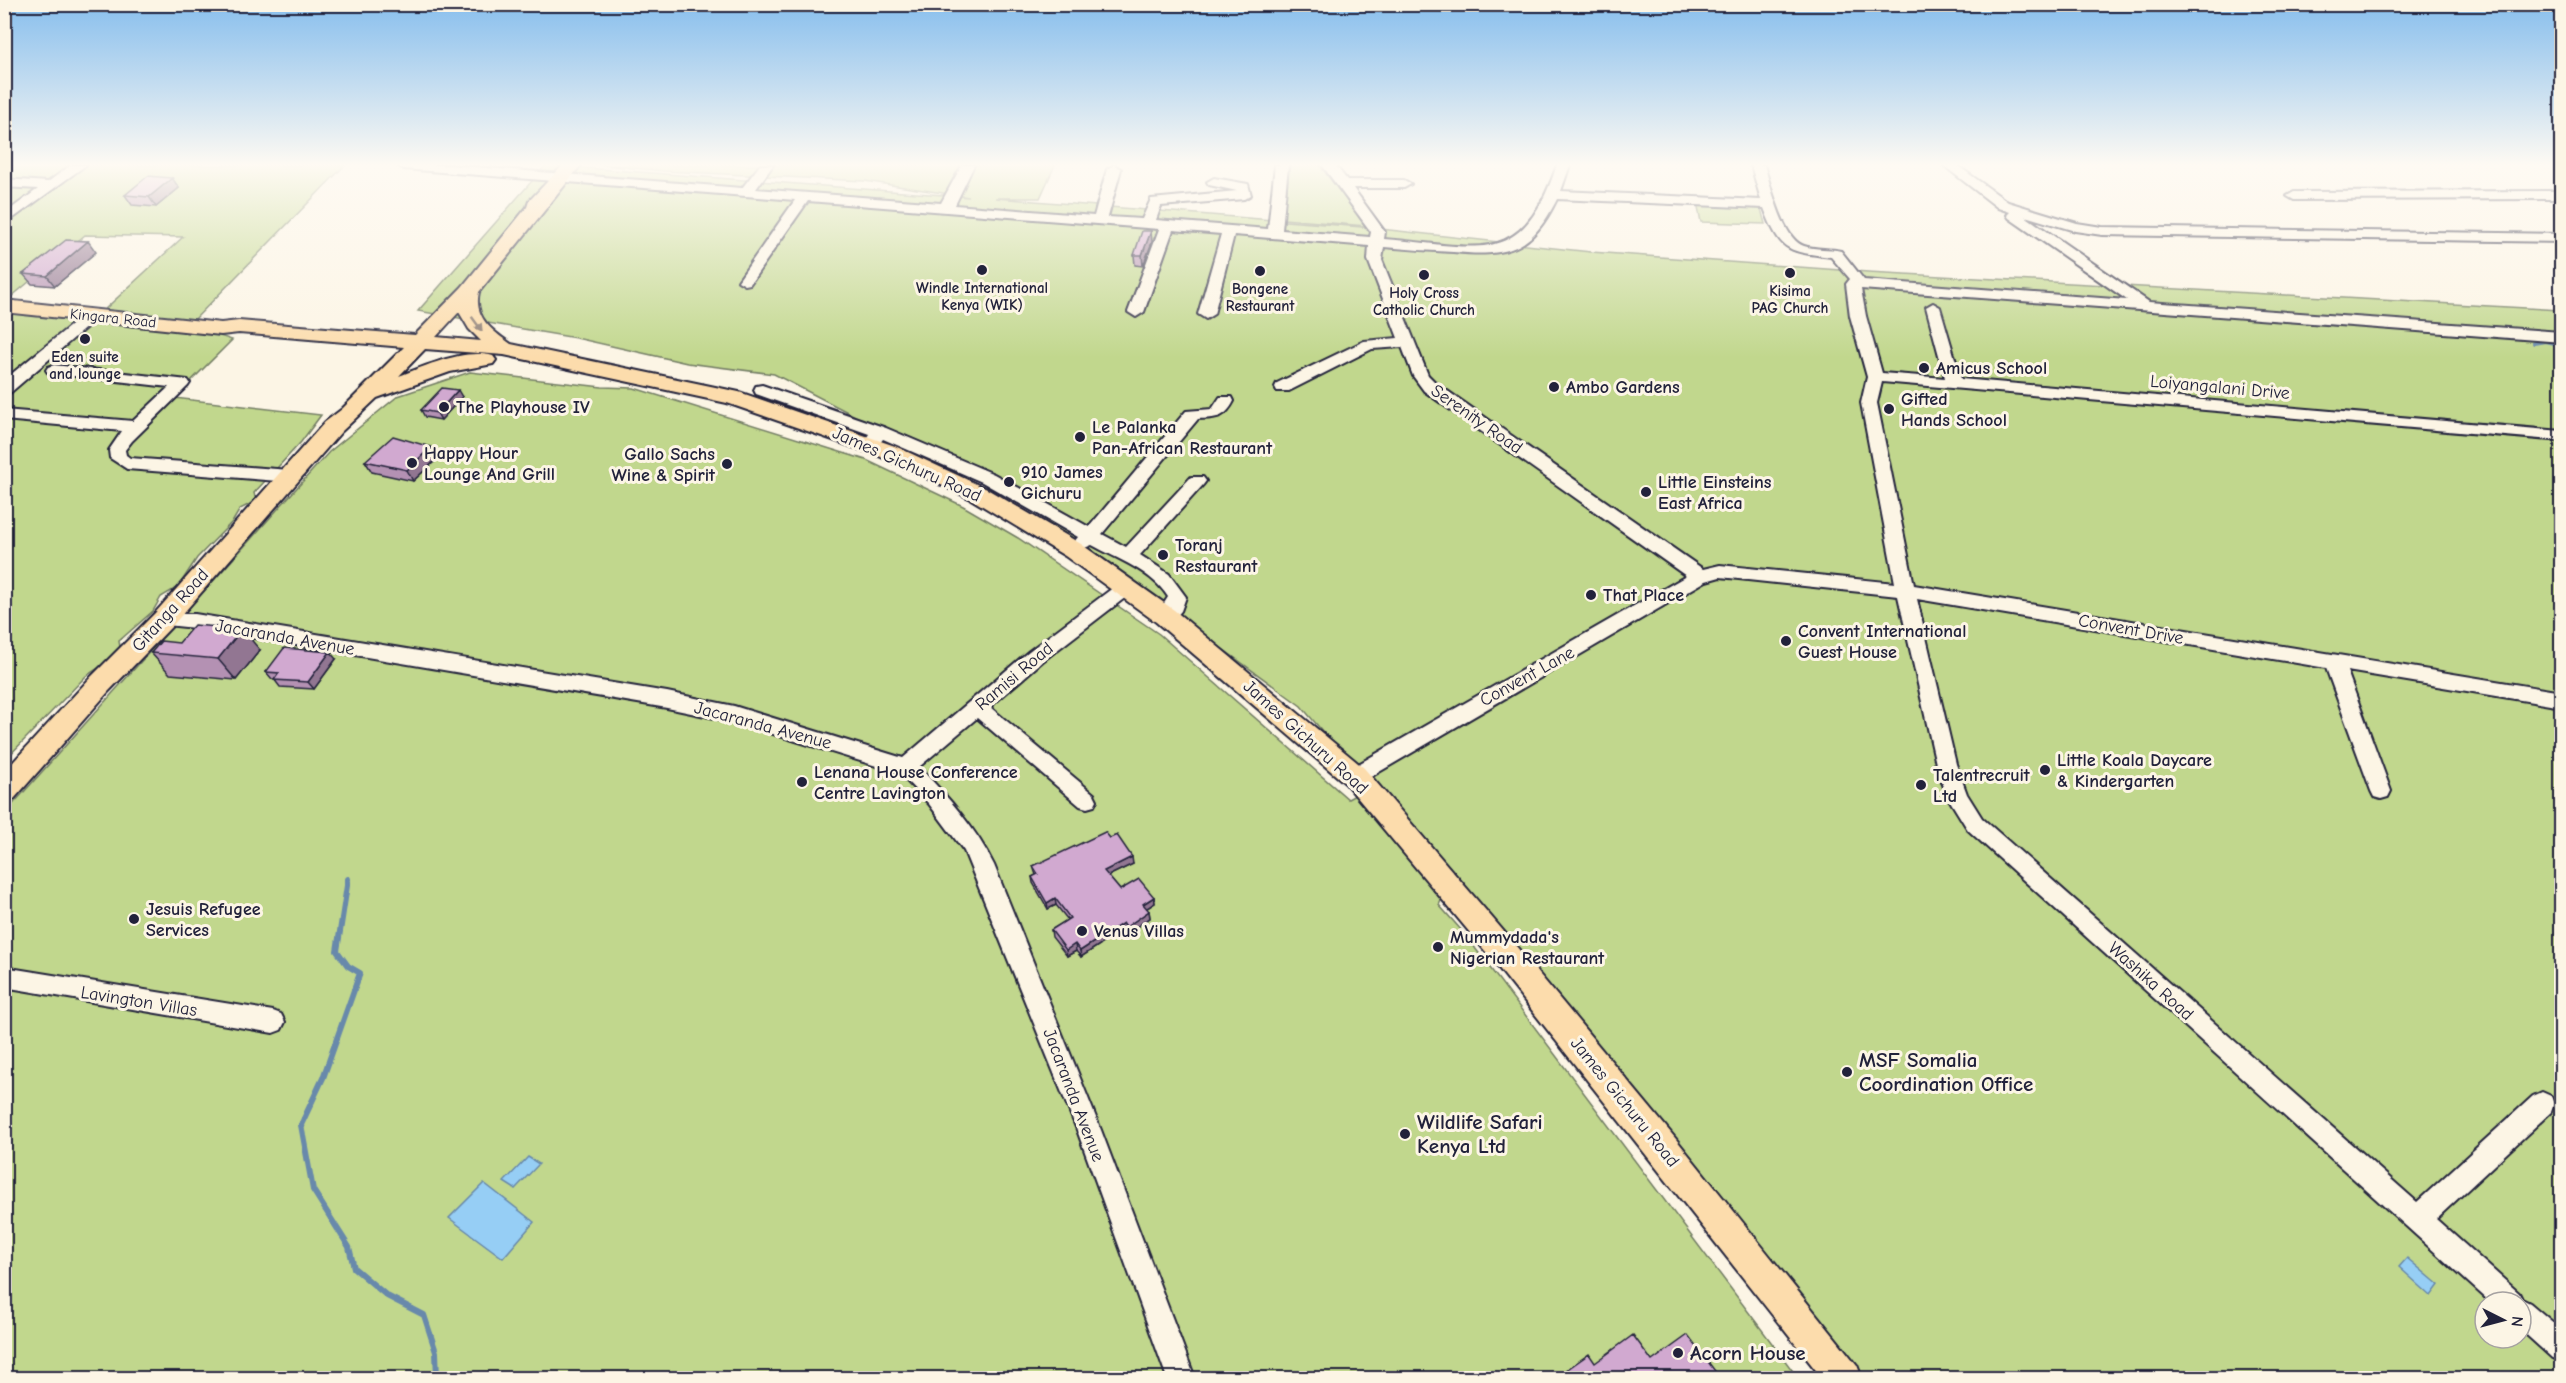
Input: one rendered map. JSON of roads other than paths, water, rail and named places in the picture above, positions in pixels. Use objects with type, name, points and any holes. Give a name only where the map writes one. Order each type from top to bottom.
[{"type":"main road","name":"Gitanga Road","points":[[4,791],[100,684],[164,619],[333,427],[365,399],[407,346],[509,230]]},
{"type":"main road","name":"Gitanga Road","points":[[333,427],[345,407],[407,346],[469,291],[518,230]]},
{"type":"main road","points":[[469,291],[466,298],[472,320],[486,337],[504,349]]},
{"type":"main road","name":"Kingara Road","points":[[4,306],[221,329],[231,334],[407,346]]},
{"type":"main road","name":"James Gichuru Road","points":[[407,346],[504,349],[601,368],[641,379],[732,397],[874,438],[956,473],[1082,543],[1124,589],[1165,616],[1355,776],[1496,943],[1633,1111],[1844,1378]]},
{"type":"main road","name":"James Gichuru Road","points":[[407,346],[612,380],[641,379]]},
{"type":"main road","points":[[365,399],[429,370],[460,362],[487,360]]},
{"type":"street","points":[[745,281],[781,230]]},
{"type":"street","points":[[1136,312],[1166,230]]},
{"type":"street","points":[[1206,314],[1229,230]]},
{"type":"street","points":[[1235,230],[1499,250],[1520,240],[1530,230]]},
{"type":"street","name":"Serenity Road","points":[[1376,230],[1382,241],[1374,251],[1375,260],[1421,376],[1430,387],[1700,576]]},
{"type":"street","points":[[1783,230],[1791,245],[1796,249],[1836,254],[1858,279],[1853,284]]},
{"type":"street","points":[[2035,230],[2148,308]]},
{"type":"street","points":[[2095,230],[2562,238]]},
{"type":"street","points":[[1382,241],[1412,232]]},
{"type":"street","points":[[1853,284],[1968,291],[2148,308],[2562,337]]},
{"type":"street","points":[[1853,284],[1858,316],[1875,377],[1869,403],[1903,590]]},
{"type":"street","points":[[1933,307],[1954,383]]},
{"type":"street","points":[[4,389],[91,316]]},
{"type":"street","points":[[1283,387],[1369,344],[1407,342]]},
{"type":"street","points":[[54,370],[182,382],[136,427],[117,450],[118,458],[127,463],[290,476]]},
{"type":"street","name":"Loiyangalani Drive","points":[[1875,377],[2562,436]]},
{"type":"street","points":[[762,390],[874,438]]},
{"type":"street","points":[[1165,616],[1176,601],[1175,592],[1128,556],[1082,543],[1192,415],[1213,415],[1223,409],[1227,401]]},
{"type":"street","points":[[4,415],[136,427]]},
{"type":"street","points":[[1128,556],[1197,481]]},
{"type":"street","name":"Convent Drive","points":[[1700,576],[1728,571],[1903,590],[2562,700]]},
{"type":"street","name":"Convent Lane","points":[[1355,776],[1700,576]]},
{"type":"street","name":"Ramisi Road","points":[[906,768],[1074,626],[1124,589]]},
{"type":"street","name":"Washika Road","points":[[1903,590],[1947,766],[1962,809],[1975,824],[2497,1290]]},
{"type":"street","name":"Jacaranda Avenue","points":[[164,619],[195,621],[315,643],[667,700],[757,721],[858,750],[906,768],[936,798],[972,845],[982,866],[1089,1130],[1181,1378]]},
{"type":"street","points":[[2334,663],[2381,791]]},
{"type":"street","points":[[977,707],[1087,800]]},
{"type":"street","name":"Lavington Villas","points":[[4,977],[273,1022]]},
{"type":"street","points":[[2417,1219],[2542,1104]]},
{"type":"street","points":[[2533,1323],[2562,1348]]},
{"type":"water","points":[[528,1157],[539,1164],[515,1189],[504,1182]]},
{"type":"water","points":[[484,1183],[534,1222],[503,1258],[449,1218]]},
{"type":"water","points":[[2407,1258],[2439,1285],[2431,1296],[2399,1267]]},
{"type":"waterway","points":[[2534,343],[2545,341],[2562,345]]},
{"type":"waterway","points":[[348,879],[337,951],[348,966],[360,973],[323,1078],[301,1125],[313,1190],[349,1247],[354,1268],[387,1296],[424,1315],[436,1352],[437,1378]]},
{"type":"place","name":"Windle International Kenya (WIK)","points":[[982,270]]},
{"type":"place","name":"Bongene Restaurant","points":[[1260,271]]},
{"type":"place","name":"Kisima PAG Church","points":[[1790,273]]},
{"type":"place","name":"Holy Cross Catholic Church","points":[[1424,275]]},
{"type":"place","name":"Eden suite and lounge","points":[[85,339]]},
{"type":"place","name":"Amicus School","points":[[1924,368]]},
{"type":"place","name":"Ambo Gardens","points":[[1554,387]]},
{"type":"place","name":"The Playhouse IV","points":[[444,407]]},
{"type":"place","name":"Gifted Hands School","points":[[1889,409]]},
{"type":"place","name":"Le Palanka Pan-African Restaurant","points":[[1080,437]]},
{"type":"place","name":"Happy Hour Lounge And Grill","points":[[412,463]]},
{"type":"place","name":"Gallo Sachs Wine & Spirit","points":[[727,464]]},
{"type":"place","name":"910 James Gichuru","points":[[1009,482]]},
{"type":"place","name":"Little Einsteins East Africa","points":[[1646,492]]},
{"type":"place","name":"Toranj Restaurant","points":[[1163,555]]},
{"type":"place","name":"That Place","points":[[1591,595]]},
{"type":"place","name":"Convent International Guest House","points":[[1786,641]]},
{"type":"place","name":"Little Koala Daycare & Kindergarten","points":[[2045,770]]},
{"type":"place","name":"Lenana House Conference Centre Lavington","points":[[802,782]]},
{"type":"place","name":"Talentrecruit Ltd","points":[[1921,785]]},
{"type":"place","name":"Jesuis Refugee Services","points":[[134,919]]},
{"type":"place","name":"Venus Villas","points":[[1082,931]]},
{"type":"place","name":"Mummydada's Nigerian Restaurant","points":[[1438,947]]},
{"type":"place","name":"MSF Somalia Coordination Office","points":[[1847,1072]]},
{"type":"place","name":"Wildlife Safari Kenya Ltd","points":[[1405,1134]]},
{"type":"place","name":"Acorn House","points":[[1678,1353]]}]
